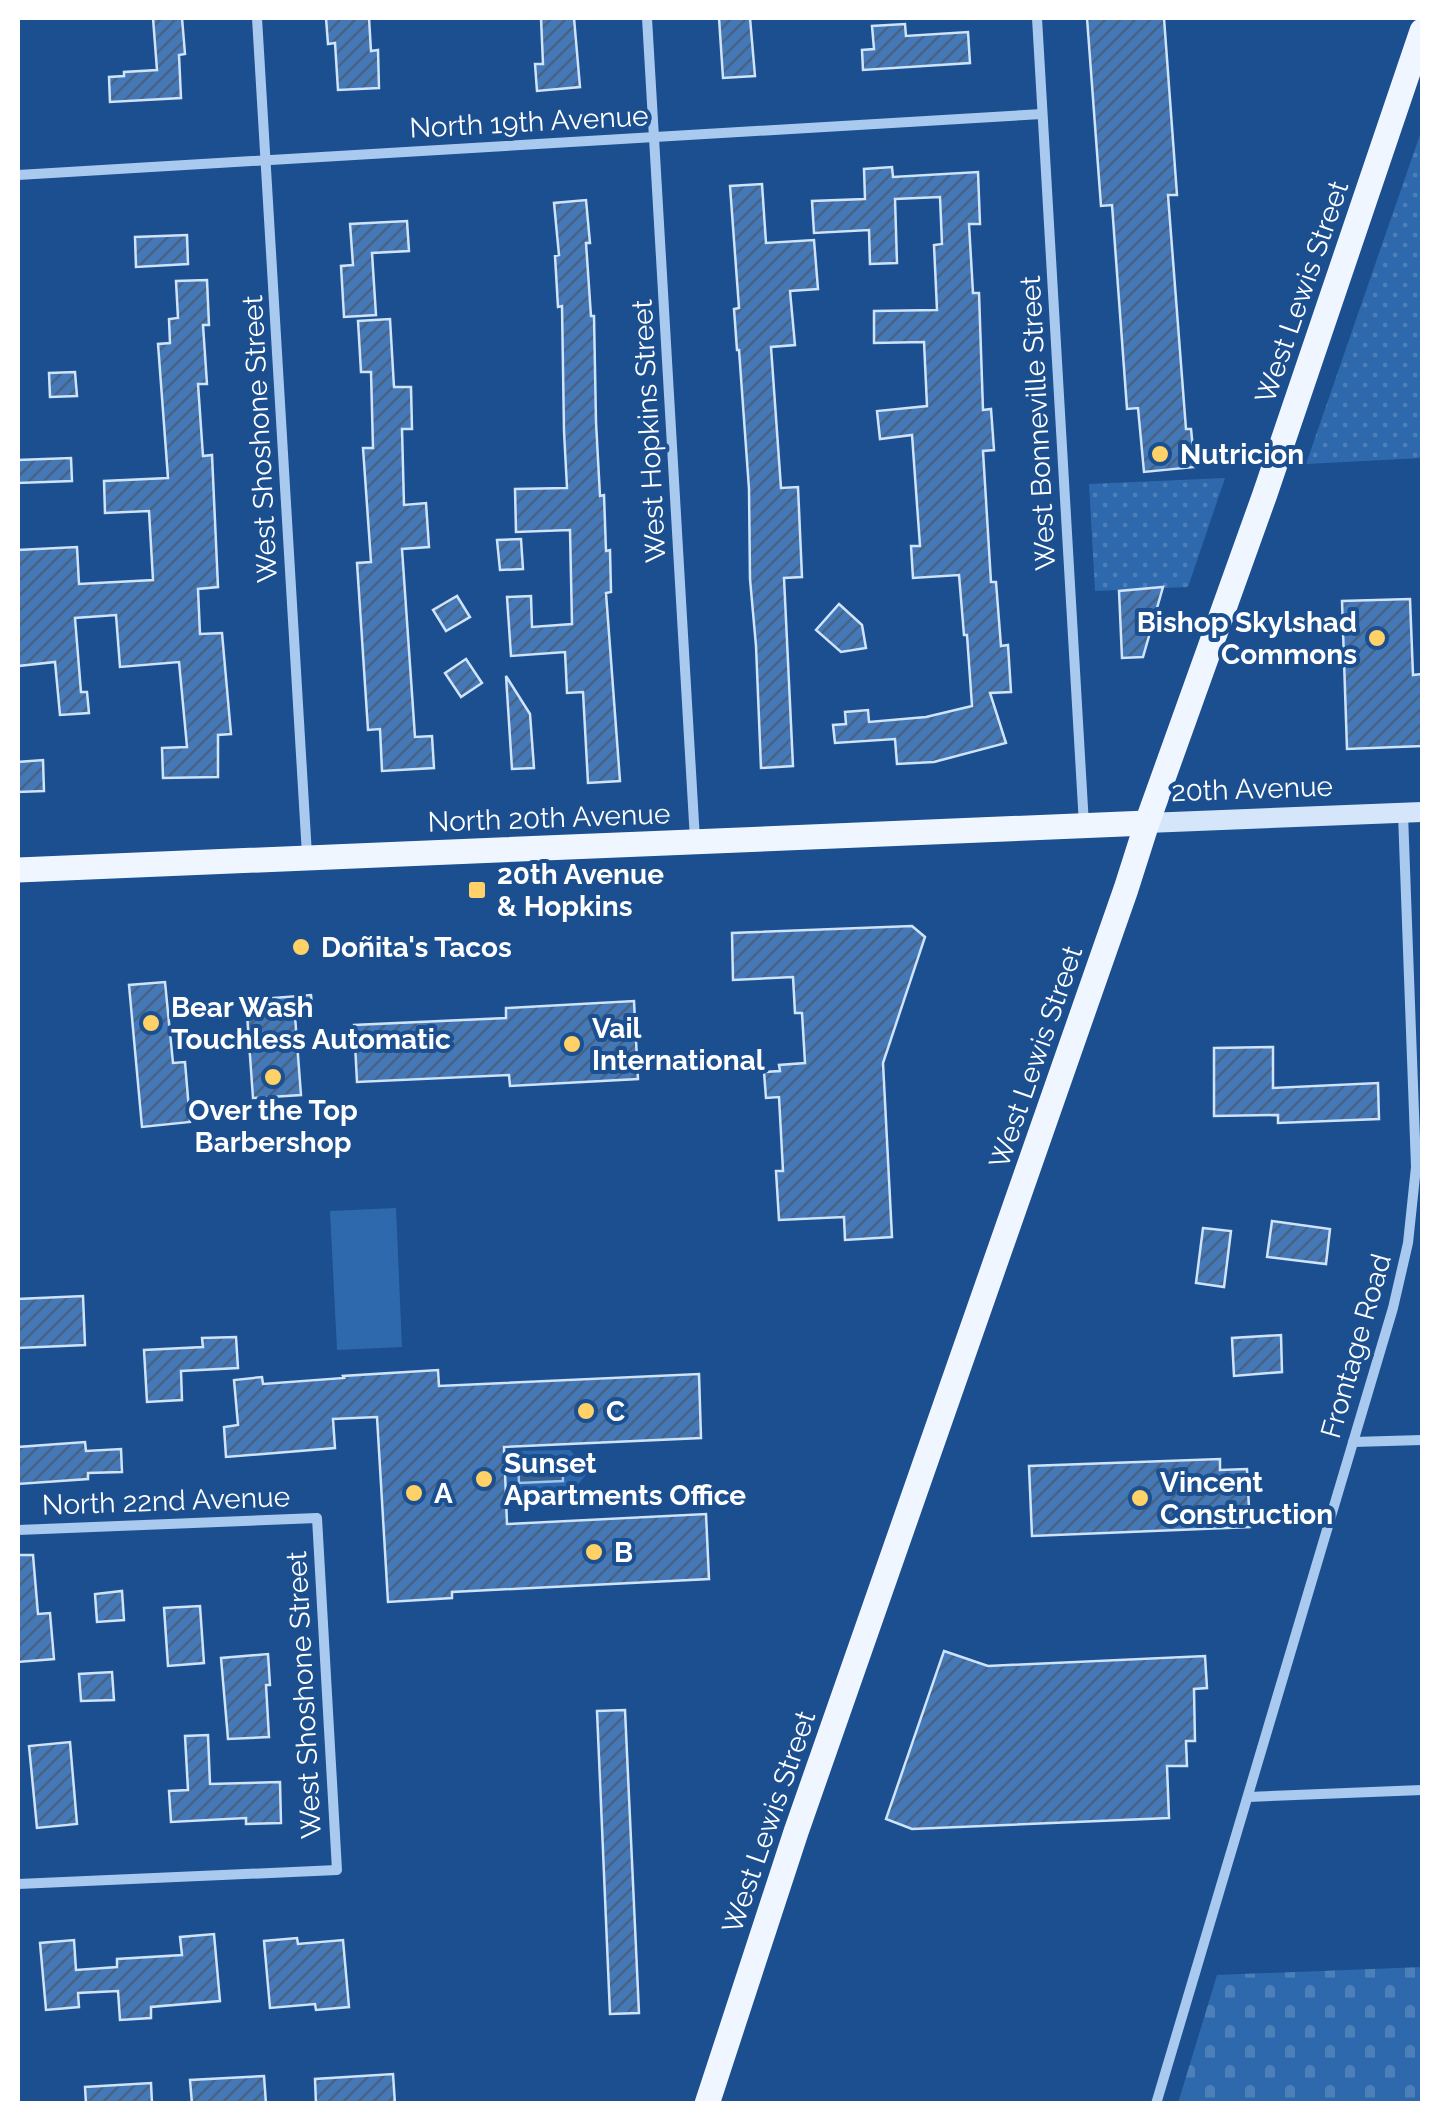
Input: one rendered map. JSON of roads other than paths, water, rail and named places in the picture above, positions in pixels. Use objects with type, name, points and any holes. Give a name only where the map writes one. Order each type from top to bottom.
[{"type":"main road","name":"West Lewis Street","points":[[707,2104],[803,1814],[1265,494],[1422,30]]},
{"type":"main road","name":"20th Avenue","points":[[1084,826],[1413,812]]},
{"type":"main road","name":"North 20th Avenue","points":[[18,870],[1084,826]]},
{"type":"street","name":"West Shoshone Street","points":[[257,18],[308,858]]},
{"type":"street","name":"West Hopkins Street","points":[[647,18],[696,842]]},
{"type":"street","name":"West Bonneville Street","points":[[1037,18],[1084,826]]},
{"type":"street","name":"North 19th Avenue","points":[[18,175],[1042,114]]},
{"type":"street","name":"Frontage Road","points":[[1156,2104],[1401,1278],[1416,1167],[1413,812]]},
{"type":"street","points":[[1353,1442],[1422,1440]]},
{"type":"street","name":"West Shoshone Street","points":[[18,1884],[337,1870],[316,1518]]},
{"type":"street","name":"North 22nd Avenue","points":[[18,1530],[316,1518]]},
{"type":"street","points":[[1248,1797],[1422,1790]]},
{"type":"place","name":"Nutricion","points":[[1160,454]]},
{"type":"place","name":"Bishop Skylshad Commons","points":[[1377,638]]},
{"type":"place","name":"20th Avenue & Hopkins","points":[[477,890]]},
{"type":"place","name":"Doñita's Tacos","points":[[301,947]]},
{"type":"place","name":"Bear Wash Touchless Automatic","points":[[151,1023]]},
{"type":"place","name":"Vail International","points":[[572,1044]]},
{"type":"place","name":"Over the Top Barbershop","points":[[273,1077]]},
{"type":"place","name":"C","points":[[586,1411]]},
{"type":"place","name":"Sunset Apartments Office","points":[[484,1479]]},
{"type":"place","name":"A","points":[[414,1493]]},
{"type":"place","name":"Vincent Construction","points":[[1140,1498]]},
{"type":"place","name":"B","points":[[594,1552]]}]
